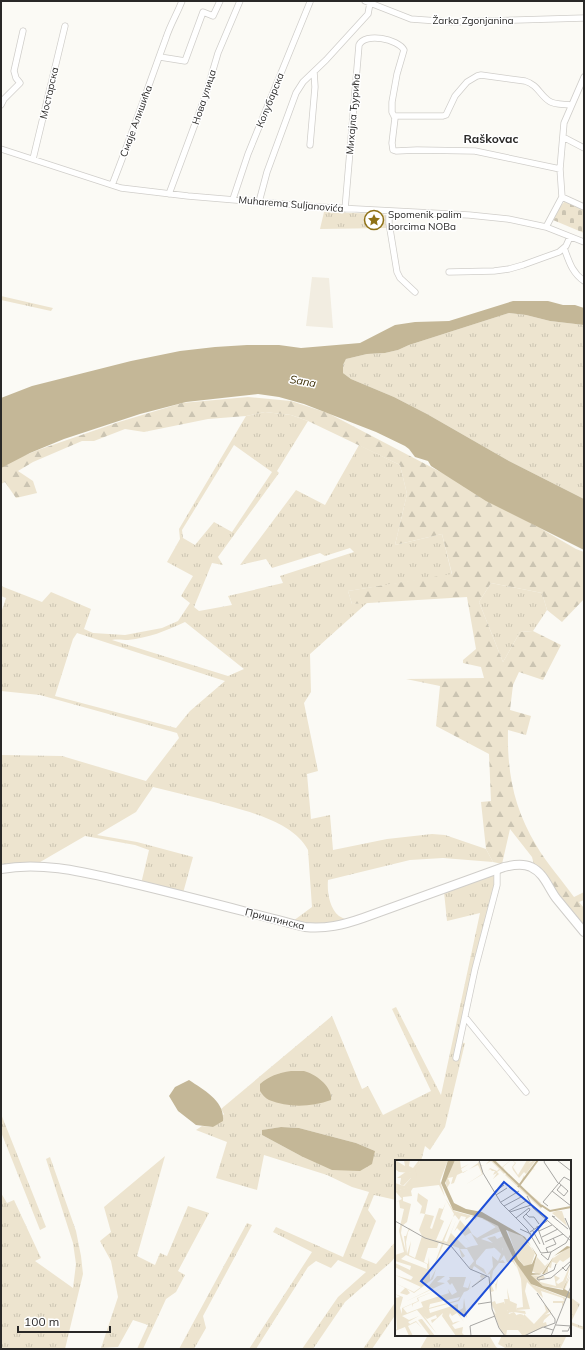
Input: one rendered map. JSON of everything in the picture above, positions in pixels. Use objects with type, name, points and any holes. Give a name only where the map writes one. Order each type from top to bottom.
[{"type":"street","name":"Смаје Алишића","points":[[112,185],[160,57],[166,36],[182,1]]},
{"type":"street","points":[[160,57],[186,61],[203,12],[213,16],[220,1]]},
{"type":"street","name":"Нова улица","points":[[169,194],[205,97],[218,53],[240,1]]},
{"type":"street","name":"Колубарска","points":[[233,200],[248,154],[310,2]]},
{"type":"street","points":[[259,202],[271,160],[296,93],[303,82],[368,14],[368,2]]},
{"type":"street","name":"Žarka Zgonjanina","points":[[368,2],[411,19],[452,22],[584,18]]},
{"type":"street","name":"Мостарска","points":[[33,159],[65,26]]},
{"type":"street","points":[[1,105],[4,99],[20,83],[16,78],[14,71],[23,31]]},
{"type":"street","name":"Михајла Ђурића","points":[[345,209],[359,45],[366,38],[381,39],[398,44],[401,45],[404,50],[397,74],[392,102],[392,112],[394,116]]},
{"type":"street","points":[[310,145],[315,87],[314,72]]},
{"type":"street","points":[[560,169],[475,151],[396,151],[392,148],[395,123],[394,116],[438,117],[446,115],[455,96],[467,82],[480,75],[532,83],[549,101],[571,105]]},
{"type":"street","points":[[546,227],[562,197],[560,169],[564,123],[584,77]]},
{"type":"street","points":[[562,137],[584,148]]},
{"type":"street","name":"Muharema Suljanovića","points":[[1,149],[121,188],[169,194],[345,209],[469,215],[508,219],[546,227],[584,242]]},
{"type":"street","points":[[562,197],[584,207]]},
{"type":"street","points":[[389,211],[390,230],[397,272],[400,278],[415,292]]},
{"type":"street","points":[[449,272],[494,271],[509,269],[540,260],[564,248],[568,243],[570,236]]},
{"type":"street","points":[[564,248],[575,274],[584,280]]},
{"type":"street","name":"Приштинска","points":[[1,869],[34,866],[67,870],[154,888],[293,924],[318,928],[344,924],[363,918],[512,865],[527,865],[536,870],[544,878],[555,897],[584,932]]},
{"type":"street","points":[[456,1058],[480,948],[497,885],[496,870]]},
{"type":"street","points":[[465,1017],[526,1092]]},
{"type":"shaded area","points":[[312,277],[329,278],[333,328],[306,326]]},
{"type":"green space","points":[[566,200],[584,208],[584,233],[553,220],[558,209]]},
{"type":"green space","points":[[324,212],[383,214],[386,216],[386,228],[320,229]]},
{"type":"green space","points":[[1,296],[53,308],[51,311],[1,300]]},
{"type":"green space","points":[[509,313],[526,315],[550,321],[584,325],[584,499],[509,461],[427,414],[394,397],[351,379],[343,373],[343,365],[346,359],[367,354],[385,353],[398,350],[409,345]]},
{"type":"green space","points":[[248,397],[291,401],[328,413],[471,488],[576,549],[584,552],[584,599],[562,622],[547,610],[542,593],[491,583],[479,602],[503,662],[520,632],[533,631],[561,645],[543,680],[519,672],[513,685],[510,710],[531,716],[526,735],[508,730],[509,761],[513,790],[517,804],[528,831],[536,845],[574,897],[584,892],[584,900],[579,902],[584,908],[584,927],[534,865],[532,857],[510,829],[502,864],[493,862],[486,849],[481,802],[491,801],[489,754],[436,726],[440,686],[406,679],[484,678],[481,667],[463,663],[463,660],[476,649],[467,597],[352,604],[348,591],[452,574],[442,534],[395,545],[407,494],[400,465],[308,421],[291,415],[265,412],[246,416],[208,419],[144,432],[125,429],[94,441],[82,441],[33,462],[18,471],[33,481],[37,493],[16,498],[5,482],[1,484],[1,465],[38,450],[119,422],[182,403]]},
{"type":"green space","points":[[265,412],[291,415],[308,421],[277,471],[279,473],[218,557],[223,565],[212,563],[194,607],[199,611],[232,605],[228,596],[283,583],[280,576],[354,552],[350,548],[325,556],[320,553],[272,568],[266,559],[240,565],[296,490],[325,505],[359,445],[400,465],[407,494],[395,545],[442,534],[452,575],[348,591],[352,604],[368,602],[310,654],[311,692],[304,703],[318,771],[307,774],[311,819],[330,815],[333,850],[387,839],[432,834],[445,835],[486,849],[493,862],[443,858],[410,860],[328,880],[328,894],[333,909],[339,916],[351,921],[325,927],[293,921],[312,907],[308,850],[301,840],[290,831],[278,823],[250,812],[153,787],[136,812],[97,835],[137,842],[193,857],[183,893],[141,884],[149,850],[135,845],[85,836],[35,865],[1,867],[1,755],[62,756],[146,781],[179,738],[177,733],[40,695],[1,691],[1,613],[6,598],[1,596],[1,586],[42,602],[51,592],[91,609],[84,629],[93,633],[125,635],[162,628],[178,621],[190,603],[181,596],[193,576],[167,562],[180,539],[179,529],[246,416]],"holes":[[[234,445],[272,472],[232,532],[214,522],[195,545],[183,538],[182,530]],[[185,622],[244,669],[228,676],[112,640],[143,638]],[[77,633],[225,681],[190,711],[176,728],[55,696],[73,639]]]},
{"type":"green space","points":[[491,583],[542,593],[547,610],[533,631],[520,632],[503,662],[479,602]]},
{"type":"green space","points":[[490,876],[496,877],[458,1042],[465,1043],[445,1127],[430,1150],[425,1146],[421,1160],[395,1160],[395,1200],[374,1195],[368,1210],[376,1221],[361,1258],[376,1264],[395,1242],[395,1257],[345,1302],[313,1349],[302,1349],[338,1297],[366,1272],[338,1260],[331,1268],[316,1261],[308,1267],[256,1349],[249,1349],[312,1252],[273,1232],[276,1227],[343,1257],[369,1192],[352,1187],[327,1175],[264,1155],[257,1190],[216,1178],[227,1142],[196,1130],[202,1126],[213,1127],[224,1114],[221,1109],[332,1016],[362,1089],[368,1086],[383,1115],[431,1091],[392,1009],[396,1007],[441,1095],[480,913],[447,921],[444,892]],"holes":[[[281,1127],[299,1128],[356,1143],[375,1151],[301,1156],[262,1135],[263,1130]]]},
{"type":"green space","points":[[1,1114],[46,1227],[40,1230],[1,1132]]},
{"type":"green space","points":[[165,1156],[137,1256],[155,1265],[160,1253],[167,1256],[188,1206],[209,1213],[178,1271],[185,1275],[176,1292],[166,1299],[143,1349],[137,1349],[148,1325],[133,1320],[118,1347],[101,1348],[118,1297],[111,1261],[100,1241],[111,1232],[104,1207]]},
{"type":"green space","points":[[50,1157],[76,1231],[83,1274],[65,1349],[1,1349],[1,1193],[7,1203],[14,1200],[41,1258],[35,1261],[73,1288],[76,1264],[73,1243],[46,1159]]},
{"type":"green space","points":[[247,1223],[252,1225],[203,1316],[206,1328],[194,1349],[179,1349]]},
{"type":"green space","points":[[571,1298],[580,1304],[571,1322]]},
{"type":"green space","points":[[395,1302],[395,1315],[372,1349],[363,1349]]},
{"type":"green space","points":[[571,1322],[584,1327],[584,1330],[571,1325]]},
{"type":"green space","points":[[427,1336],[490,1336],[496,1347],[499,1349],[420,1349]]},
{"type":"green space","points":[[502,1336],[566,1336],[560,1349],[507,1349],[498,1344]]},
{"type":"water","name":"Sana","points":[[513,301],[548,301],[563,305],[575,305],[584,308],[584,325],[550,321],[526,315],[509,313],[409,345],[398,350],[385,353],[367,354],[346,359],[343,365],[343,373],[351,379],[394,397],[427,414],[509,461],[584,499],[584,550],[486,501],[431,466],[428,461],[415,457],[405,446],[376,432],[304,404],[279,397],[258,394],[186,402],[140,414],[64,439],[30,453],[1,468],[1,398],[32,386],[131,361],[180,351],[247,345],[279,345],[301,348],[360,343],[395,325],[415,322],[449,321]]},
{"type":"water","points":[[291,1071],[304,1071],[314,1075],[323,1082],[329,1090],[331,1100],[300,1106],[284,1104],[269,1100],[260,1091],[260,1084],[267,1079],[274,1075]]},
{"type":"water","points":[[189,1080],[207,1092],[217,1102],[223,1114],[223,1121],[213,1127],[196,1125],[178,1111],[169,1096],[175,1087]]},
{"type":"water","points":[[281,1127],[299,1128],[356,1143],[375,1151],[372,1164],[360,1171],[332,1170],[301,1156],[262,1135],[262,1130]]},
{"type":"place","name":"Spomenik palim borcima NOBa","points":[[374,220]]},
{"type":"district","name":"Raškovac","points":[[491,138]]}]
